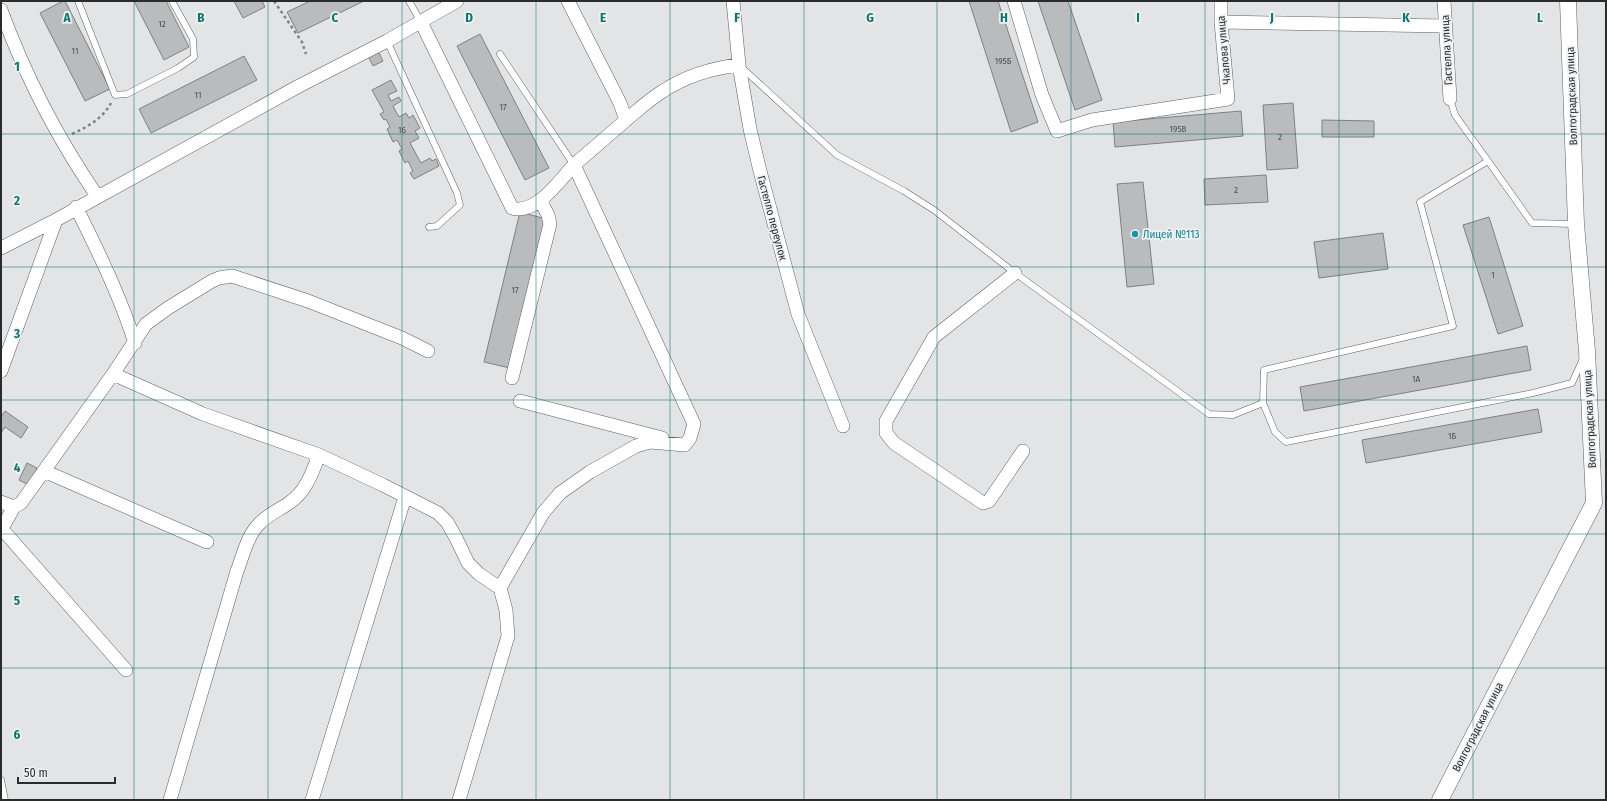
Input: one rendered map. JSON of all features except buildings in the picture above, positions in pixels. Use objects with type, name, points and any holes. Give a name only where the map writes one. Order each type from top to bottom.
[{"type":"street","points":[[1,248],[56,220],[76,207],[299,86],[387,41],[457,1]]},
{"type":"street","points":[[568,1],[620,103],[626,120]]},
{"type":"street","name":"Гастелло переулок","points":[[733,1],[739,65],[750,129],[758,164],[798,314],[843,426]]},
{"type":"street","name":"Чкалова улица","points":[[1014,1],[1042,95],[1057,131],[1092,120],[1228,99],[1221,22],[1221,1]]},
{"type":"street","name":"Гастелла улица","points":[[1444,1],[1450,98]]},
{"type":"street","name":"Волгоградская улица","points":[[1440,800],[1594,503],[1587,351],[1576,224],[1568,1]]},
{"type":"street","points":[[1,10],[36,95],[73,160],[97,196]]},
{"type":"street","points":[[421,22],[512,208],[524,209],[540,200],[574,165],[662,91],[680,81],[718,68],[739,65]]},
{"type":"street","points":[[1221,22],[1445,26]]},
{"type":"street","points":[[574,165],[694,424],[690,438],[685,445]]},
{"type":"street","points":[[512,378],[550,224],[548,215],[540,200]]},
{"type":"street","points":[[76,207],[97,249],[126,314],[135,343]]},
{"type":"street","points":[[1,371],[56,220]]},
{"type":"street","points":[[1015,273],[934,337],[886,420],[886,433],[894,443],[983,503],[989,501],[1023,452]]},
{"type":"street","points":[[126,670],[1,529],[14,507],[21,503],[135,343],[146,324],[168,308],[212,281],[219,278],[232,276],[308,301],[402,338],[428,352]]},
{"type":"street","points":[[113,374],[203,414],[319,455],[438,512],[447,522],[468,563],[478,574],[500,588],[506,610],[508,636],[459,800]]},
{"type":"street","points":[[520,401],[685,445]]},
{"type":"street","points":[[500,588],[543,512],[560,493],[590,472],[636,446],[650,442],[685,445]]},
{"type":"street","points":[[170,800],[237,571],[251,535],[259,524],[279,509],[290,503],[302,492],[308,484],[319,455]]},
{"type":"street","points":[[44,471],[207,542]]},
{"type":"street","points":[[312,800],[405,497]]},
{"type":"street","points":[[1,502],[14,507]]},
{"type":"lane","points":[[78,1],[115,95],[127,94],[178,68],[194,57],[193,39],[172,1]]},
{"type":"lane","points":[[409,1],[421,22]]},
{"type":"lane","points":[[387,41],[457,193],[460,205],[437,226],[429,227]]},
{"type":"lane","points":[[500,54],[574,165]]},
{"type":"lane","points":[[739,65],[837,155],[904,191],[934,210],[1015,273],[1209,414],[1233,415],[1262,403]]},
{"type":"lane","points":[[1450,98],[1455,115],[1532,223],[1576,224]]},
{"type":"lane","points":[[1488,162],[1420,202],[1453,326],[1264,370],[1262,403],[1275,432],[1286,442],[1526,394],[1572,383],[1587,351]]},
{"type":"lane","points":[[1,780],[5,800]]},
{"type":"path","points":[[274,1],[302,42],[306,54]]},
{"type":"path","points":[[61,139],[84,129],[102,117],[115,95]]},
{"type":"place","name":"Лицей №113","points":[[1135,234]]}]
